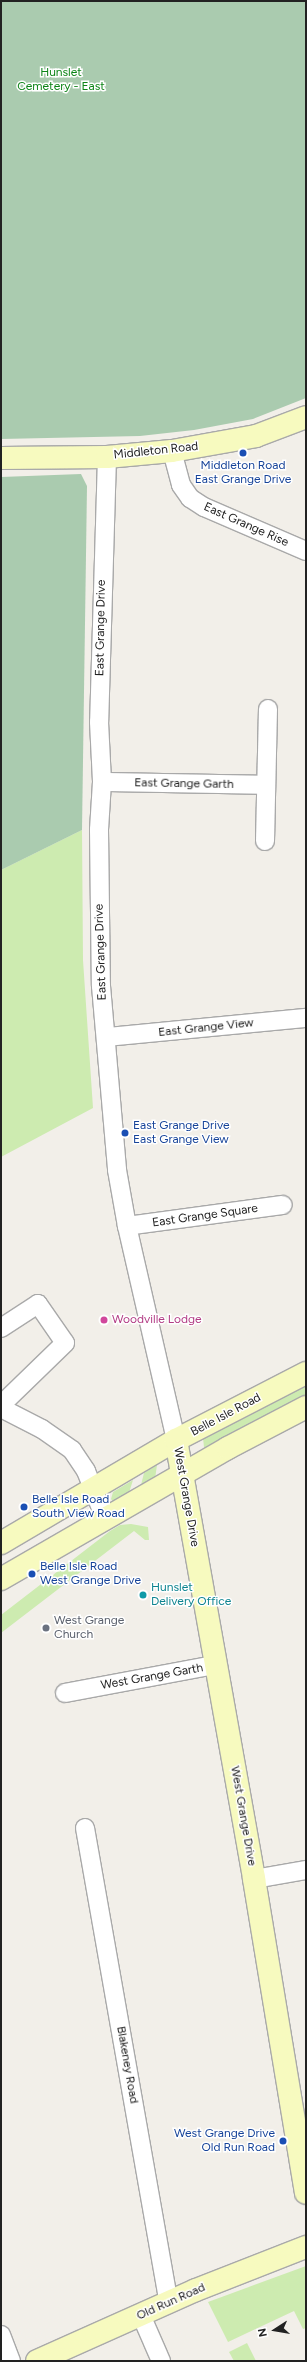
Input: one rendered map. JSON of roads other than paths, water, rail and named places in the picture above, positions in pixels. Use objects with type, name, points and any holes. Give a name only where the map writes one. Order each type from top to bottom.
[{"type":"street","name":"Middleton Road","points":[[1,458],[107,457],[172,451],[256,436],[306,417]]},
{"type":"street","name":"East Grange Rise","points":[[172,451],[181,485],[190,498],[204,507],[306,551]]},
{"type":"street","name":"East Grange Drive","points":[[107,457],[99,722],[102,782],[100,934],[101,986],[107,1037],[112,1122],[127,1226],[176,1440]]},
{"type":"street","points":[[265,841],[268,709]]},
{"type":"street","name":"East Grange Garth","points":[[102,782],[266,785]]},
{"type":"street","name":"East Grange View","points":[[107,1037],[306,1018]]},
{"type":"street","name":"East Grange Square","points":[[127,1226],[283,1205]]},
{"type":"street","points":[[1,1328],[38,1304],[65,1343],[1,1405]]},
{"type":"street","name":"Belle Isle Road","points":[[1,1543],[176,1440],[306,1373]]},
{"type":"street","points":[[2,1579],[182,1474],[306,1407]]},
{"type":"street","points":[[1,1408],[42,1429],[72,1450],[86,1471],[105,1518]]},
{"type":"street","name":"West Grange Drive","points":[[176,1440],[254,1879],[306,2192]]},
{"type":"street","name":"West Grange Garth","points":[[65,1692],[87,1680],[215,1665]]},
{"type":"street","name":"Blakeney Road","points":[[85,1828],[169,2303]]},
{"type":"street","points":[[254,1879],[306,1870]]},
{"type":"street","name":"Old Run Road","points":[[37,2361],[274,2258],[306,2247]]},
{"type":"street","points":[[141,2315],[162,2361]]},
{"type":"street","points":[[1,2335],[11,2361]]},
{"type":"place","name":"Middleton Road East Grange Drive","points":[[243,453]]},
{"type":"place","name":"East Grange Drive East Grange View","points":[[125,1133]]},
{"type":"place","name":"Woodville Lodge","points":[[104,1320]]},
{"type":"place","name":"Belle Isle Road South View Road","points":[[24,1507]]},
{"type":"place","name":"Belle Isle Road West Grange Drive","points":[[32,1574]]},
{"type":"place","name":"Hunslet Delivery Office","points":[[143,1595]]},
{"type":"place","name":"West Grange Church","points":[[46,1628]]},
{"type":"place","name":"West Grange Drive Old Run Road","points":[[283,2141]]},
{"type":"park label","name":"Hunslet Cemetery - East","points":[[61,80]]}]
